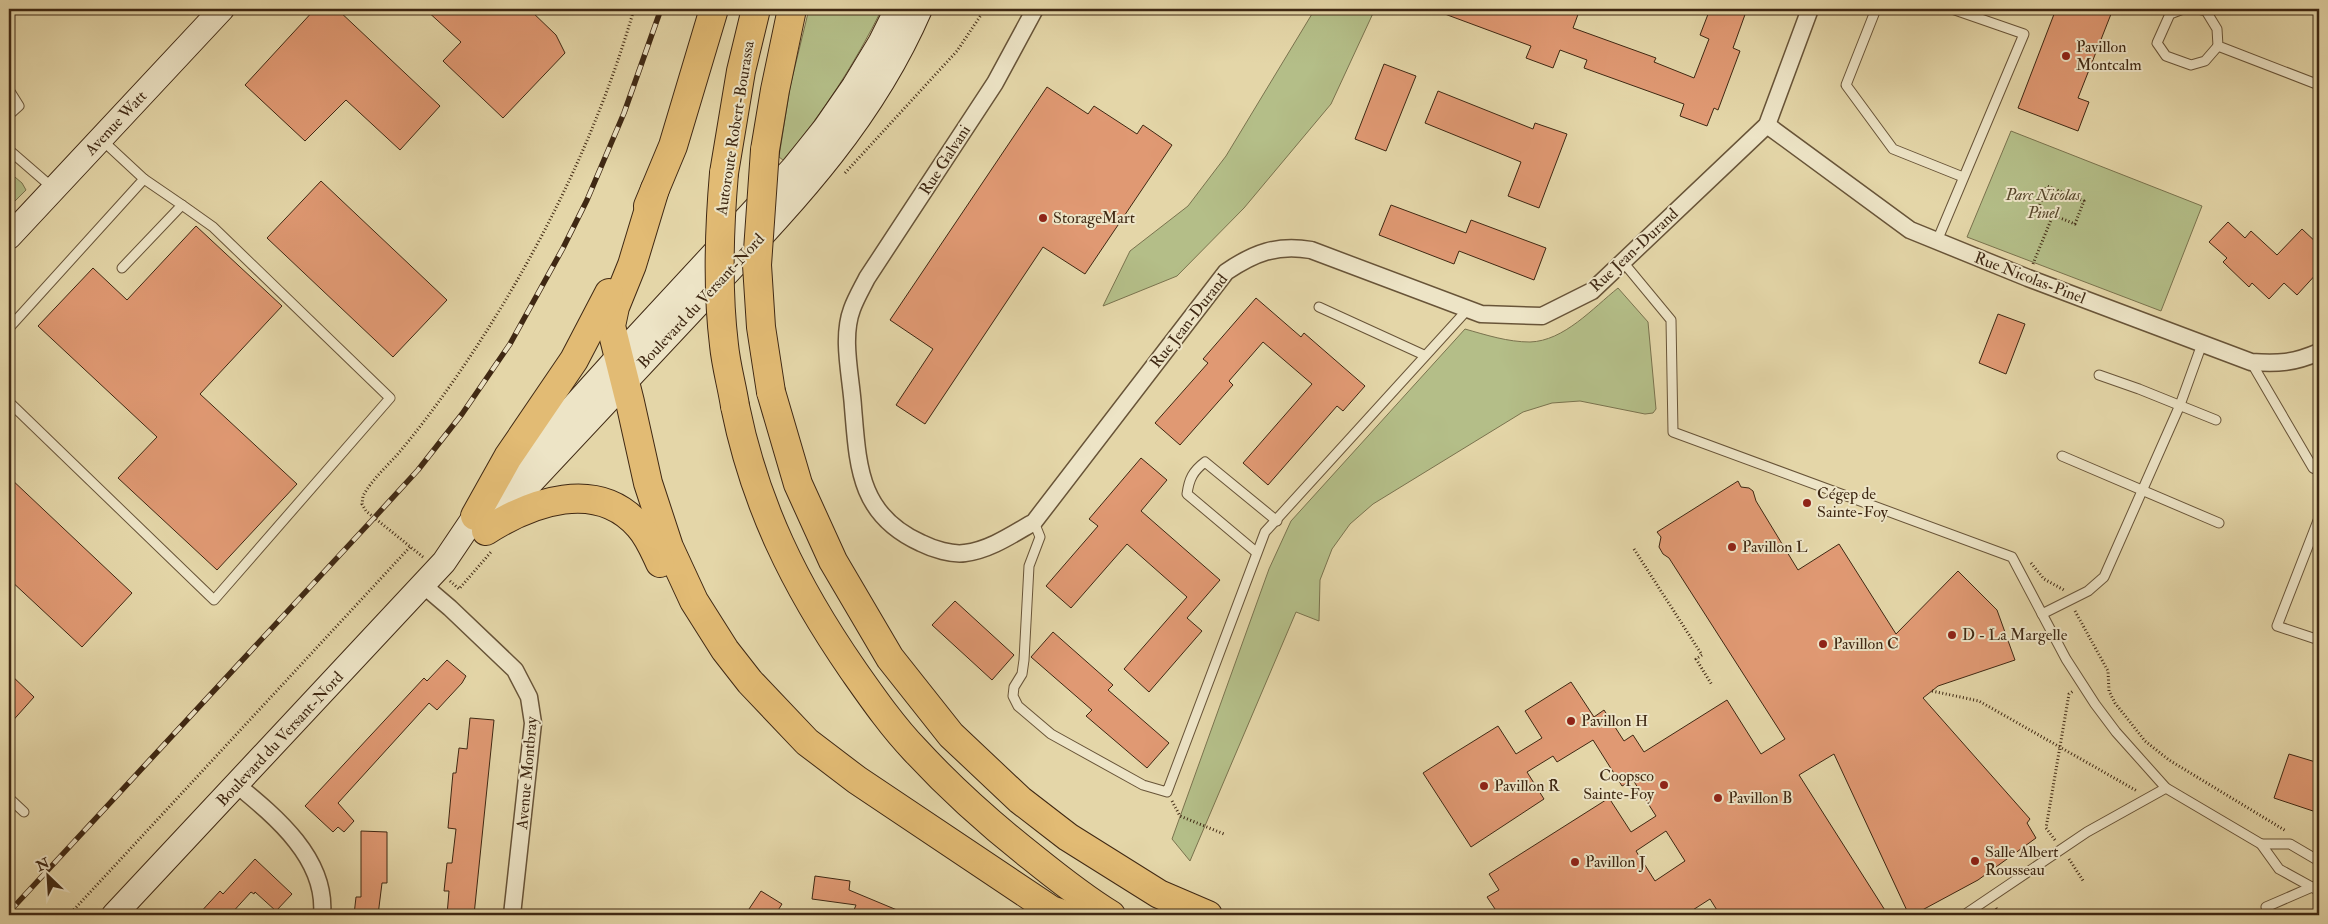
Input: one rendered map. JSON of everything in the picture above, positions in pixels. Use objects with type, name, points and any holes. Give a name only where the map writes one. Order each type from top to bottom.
[{"type":"highway","points":[[714,9],[673,146],[656,189],[613,318],[612,334],[648,483],[677,567],[714,633],[750,682],[785,721],[830,761],[1051,910],[1065,915]]},
{"type":"highway","name":"Autoroute Robert-Bourassa","points":[[756,9],[741,72],[724,173],[719,229],[719,284],[724,347],[744,450],[776,538],[827,633],[914,749],[955,792],[1018,846],[1086,900],[1111,915]]},
{"type":"highway","name":"Autoroute Robert-Bourassa","points":[[792,9],[774,90],[765,150],[757,265],[761,327],[771,392],[798,484],[833,561],[890,658],[951,735],[1020,800],[1068,837],[1159,894],[1208,915]]},
{"type":"highway","points":[[480,523],[508,457],[542,409],[587,337],[656,189]]},
{"type":"highway","points":[[480,523],[553,501],[584,499],[614,507],[632,519],[646,535],[674,589],[704,640],[750,682]]},
{"type":"street","name":"Avenue Watt","points":[[9,237],[222,9]]},
{"type":"street","name":"Boulevard du Versant-Nord","points":[[114,915],[423,586],[480,523],[618,357],[774,189],[825,128],[867,65],[897,9]]},
{"type":"street","name":"Boulevard du Versant-Nord","points":[[480,523],[625,383],[786,210],[827,163],[880,87],[920,9]]},
{"type":"street","name":"Rue Galvani","points":[[852,310],[867,278],[996,83],[1035,9]]},
{"type":"street","name":"Rue Jean-Durand","points":[[852,310],[847,338],[858,462],[864,485],[879,514],[903,535],[932,548],[964,554],[999,542],[1034,522],[1226,272],[1248,257],[1292,247],[1311,250],[1481,314],[1542,316],[1592,291],[1767,125],[1810,9]]},
{"type":"street","name":"Rue Nicolas-Pinel","points":[[1767,125],[1910,230],[2028,278],[2251,362],[2279,364],[2303,359],[2319,352]]},
{"type":"street","name":"Avenue Montbray","points":[[423,586],[450,608],[507,662],[521,679],[532,705],[533,723],[512,915]]},
{"type":"street","points":[[237,785],[268,810],[305,852],[318,878],[322,915]]},
{"type":"lane","points":[[1876,9],[1846,85],[1893,149],[1964,177]]},
{"type":"lane","points":[[1937,241],[2024,34],[1952,9]]},
{"type":"lane","points":[[2183,9],[2170,14],[2157,43],[2166,56],[2191,66],[2204,61],[2218,46],[2217,29],[2206,11],[2197,9]]},
{"type":"lane","points":[[2218,46],[2319,85]]},
{"type":"lane","points":[[9,90],[19,106],[9,115]]},
{"type":"lane","points":[[9,402],[214,600],[390,398],[213,227],[144,179],[101,139]]},
{"type":"lane","points":[[9,150],[54,189]]},
{"type":"lane","points":[[9,329],[144,179]]},
{"type":"lane","points":[[122,268],[182,204]]},
{"type":"lane","points":[[1623,262],[1671,320],[1673,432],[2012,558],[2066,659],[2083,685],[2116,732],[2166,788],[2261,844],[2279,870],[2316,889]]},
{"type":"lane","points":[[1319,307],[1424,355]]},
{"type":"lane","points":[[1034,522],[1040,537],[1028,566],[1024,660],[1022,674],[1014,687],[1012,696],[1018,706],[1051,734],[1143,785],[1167,792],[1265,532],[1277,521],[1424,355],[1468,309]]},
{"type":"lane","points":[[2042,614],[2070,602],[2088,591],[2104,577],[2180,404],[2202,344]]},
{"type":"lane","points":[[2251,362],[2313,468],[2319,471]]},
{"type":"lane","points":[[2099,375],[2180,404],[2216,420]]},
{"type":"lane","points":[[2062,456],[2219,524]]},
{"type":"lane","points":[[1256,552],[1187,494],[1189,481],[1194,471],[1205,462],[1277,521]]},
{"type":"lane","points":[[2319,518],[2277,626],[2319,640]]},
{"type":"lane","points":[[1964,915],[2087,832],[2166,788]]},
{"type":"lane","points":[[9,798],[24,812]]},
{"type":"lane","points":[[2261,844],[2290,844],[2319,862]]},
{"type":"lane","points":[[2266,907],[2316,889]]},
{"type":"path","points":[[419,554],[366,511],[362,504],[362,496],[416,432],[458,374],[518,276],[559,200],[580,152],[600,105],[634,9]]},
{"type":"path","points":[[2047,186],[2084,201],[2075,224],[2053,215],[2038,209],[2047,186]]},
{"type":"path","points":[[2037,255],[2053,215]]},
{"type":"path","points":[[69,915],[410,547]]},
{"type":"path","points":[[1634,549],[1702,655],[1696,659],[1712,685]]},
{"type":"path","points":[[2007,555],[2011,550],[2017,550],[2040,575],[2064,590],[2108,670],[2109,692],[2114,703],[2145,741],[2168,760],[2293,835]]},
{"type":"path","points":[[2083,685],[2069,694],[2046,828],[2062,848],[2084,882]]},
{"type":"path","points":[[1932,691],[1979,701],[2148,798]]},
{"type":"path","points":[[1180,816],[1224,834]]},
{"type":"green space","points":[[809,9],[882,9],[861,49],[837,88],[812,125],[783,160],[779,157],[790,87]]},
{"type":"green space","points":[[1315,9],[1375,9],[1331,104],[1244,208],[1177,276],[1103,306],[1130,251],[1188,206],[1226,156]]},
{"type":"green space","name":"Parc Nicolas Pinel","points":[[2011,131],[2202,206],[2161,311],[1967,237]]},
{"type":"green space","points":[[9,172],[22,183],[26,190],[9,207]]},
{"type":"green space","points":[[1618,288],[1648,322],[1656,409],[1653,413],[1645,414],[1580,401],[1552,403],[1523,412],[1373,504],[1350,524],[1332,549],[1320,580],[1319,621],[1296,612],[1190,861],[1172,839],[1269,569],[1291,521],[1465,329],[1514,341],[1530,342],[1543,340],[1566,330]]},
{"type":"building","points":[[315,9],[337,9],[440,106],[400,150],[346,100],[305,141],[245,85]]},
{"type":"building","points":[[425,9],[529,9],[556,35],[565,53],[503,118],[443,61],[461,42]]},
{"type":"building","points":[[1434,9],[1580,9],[1573,28],[1656,58],[1654,62],[1694,78],[1709,39],[1700,35],[1710,9],[1747,9],[1733,48],[1740,51],[1718,110],[1714,108],[1707,126],[1680,116],[1684,104],[1584,68],[1587,60],[1560,50],[1553,68],[1526,58],[1531,46]]},
{"type":"building","name":"Pavillon Montcalm","points":[[2056,9],[2113,9],[2078,98],[2089,102],[2078,131],[2018,108]]},
{"type":"building","points":[[1384,64],[1416,76],[1386,151],[1355,139]]},
{"type":"building","points":[[1047,87],[1088,114],[1094,106],[1137,134],[1143,125],[1172,145],[1085,274],[1043,247],[925,424],[896,405],[933,349],[890,320]]},
{"type":"building","points":[[1438,91],[1533,129],[1535,123],[1567,134],[1539,208],[1508,196],[1521,162],[1425,123]]},
{"type":"building","points":[[321,181],[447,300],[393,357],[267,238]]},
{"type":"building","points":[[1391,205],[1466,233],[1471,220],[1546,248],[1534,280],[1459,251],[1454,264],[1379,235]]},
{"type":"building","points":[[2228,222],[2245,238],[2251,231],[2277,255],[2302,229],[2319,245],[2319,271],[2297,295],[2284,283],[2269,299],[2252,283],[2249,287],[2223,262],[2227,258],[2209,242]]},
{"type":"building","points":[[196,226],[282,306],[200,394],[297,484],[217,570],[118,478],[157,437],[38,326],[93,268],[127,300]]},
{"type":"building","points":[[1256,298],[1301,337],[1304,333],[1365,386],[1343,411],[1337,406],[1268,485],[1243,463],[1312,384],[1263,342],[1229,381],[1233,385],[1180,445],[1155,423],[1208,363],[1203,359]]},
{"type":"building","points":[[1998,314],[2025,324],[2006,374],[1979,363]]},
{"type":"building","points":[[1141,458],[1167,480],[1141,511],[1220,580],[1187,618],[1202,631],[1149,692],[1124,669],[1187,597],[1127,544],[1071,608],[1046,586],[1098,526],[1089,519]]},
{"type":"building","points":[[9,477],[132,593],[82,647],[9,579]]},
{"type":"building","points":[[1738,481],[1741,487],[1749,488],[1753,491],[1756,501],[1798,570],[1839,544],[1896,634],[1958,571],[1997,610],[2015,660],[1938,686],[1923,698],[2030,819],[2027,823],[2036,838],[1978,880],[1913,915],[1909,915],[1834,754],[1799,775],[1888,915],[1720,915],[1710,899],[1685,915],[1499,915],[1487,897],[1499,890],[1489,874],[1609,798],[1631,832],[1656,816],[1633,780],[1622,786],[1593,740],[1557,762],[1553,756],[1527,772],[1544,799],[1471,847],[1423,773],[1498,726],[1516,754],[1542,738],[1525,711],[1571,682],[1594,717],[1604,710],[1624,741],[1633,735],[1644,752],[1727,700],[1761,754],[1785,739],[1669,558],[1663,554],[1659,547],[1661,537],[1657,532]],"holes":[[[1666,831],[1685,861],[1655,881],[1636,851]]]},
{"type":"building","points":[[955,601],[1014,655],[992,680],[932,625]]},
{"type":"building","points":[[1053,632],[1113,685],[1108,690],[1169,743],[1147,768],[1086,716],[1092,710],[1031,657]]},
{"type":"building","points":[[447,660],[466,676],[462,683],[437,710],[429,703],[338,803],[354,821],[344,832],[338,827],[333,832],[305,806],[424,678],[427,681]]},
{"type":"building","points":[[9,673],[34,697],[9,725]]},
{"type":"building","points":[[470,718],[494,720],[474,915],[447,915],[449,891],[444,891],[447,863],[452,863],[456,829],[448,828],[453,773],[456,773],[459,748],[467,749]]},
{"type":"building","points":[[2289,754],[2319,763],[2319,813],[2274,798]]},
{"type":"building","points":[[361,831],[387,832],[387,883],[382,883],[378,915],[354,915],[356,897],[361,897]]},
{"type":"building","points":[[255,859],[292,894],[276,911],[255,892],[254,894],[251,892],[230,915],[198,915],[220,891],[223,894]]},
{"type":"building","points":[[815,876],[850,881],[849,890],[909,915],[852,915],[856,905],[812,899]]},
{"type":"building","points":[[761,891],[782,904],[775,915],[745,915]]},
{"type":"railway","points":[[9,912],[418,470],[462,414],[510,344],[587,200],[624,113],[661,9]]},
{"type":"place","name":"Pavillon Montcalm","points":[[2066,56]]},
{"type":"place","name":"StorageMart","points":[[1043,218]]},
{"type":"place","name":"Cégep de Sainte-Foy","points":[[1807,503]]},
{"type":"place","name":"Pavillon L","points":[[1732,547]]},
{"type":"place","name":"D - La Margelle","points":[[1952,635]]},
{"type":"place","name":"Pavillon C","points":[[1823,644]]},
{"type":"place","name":"Pavillon H","points":[[1571,721]]},
{"type":"place","name":"Coopsco Sainte-Foy","points":[[1664,785]]},
{"type":"place","name":"Pavillon R","points":[[1484,786]]},
{"type":"place","name":"Pavillon B","points":[[1718,798]]},
{"type":"place","name":"Salle Albert Rousseau","points":[[1975,861]]},
{"type":"place","name":"Pavillon J","points":[[1575,862]]}]
